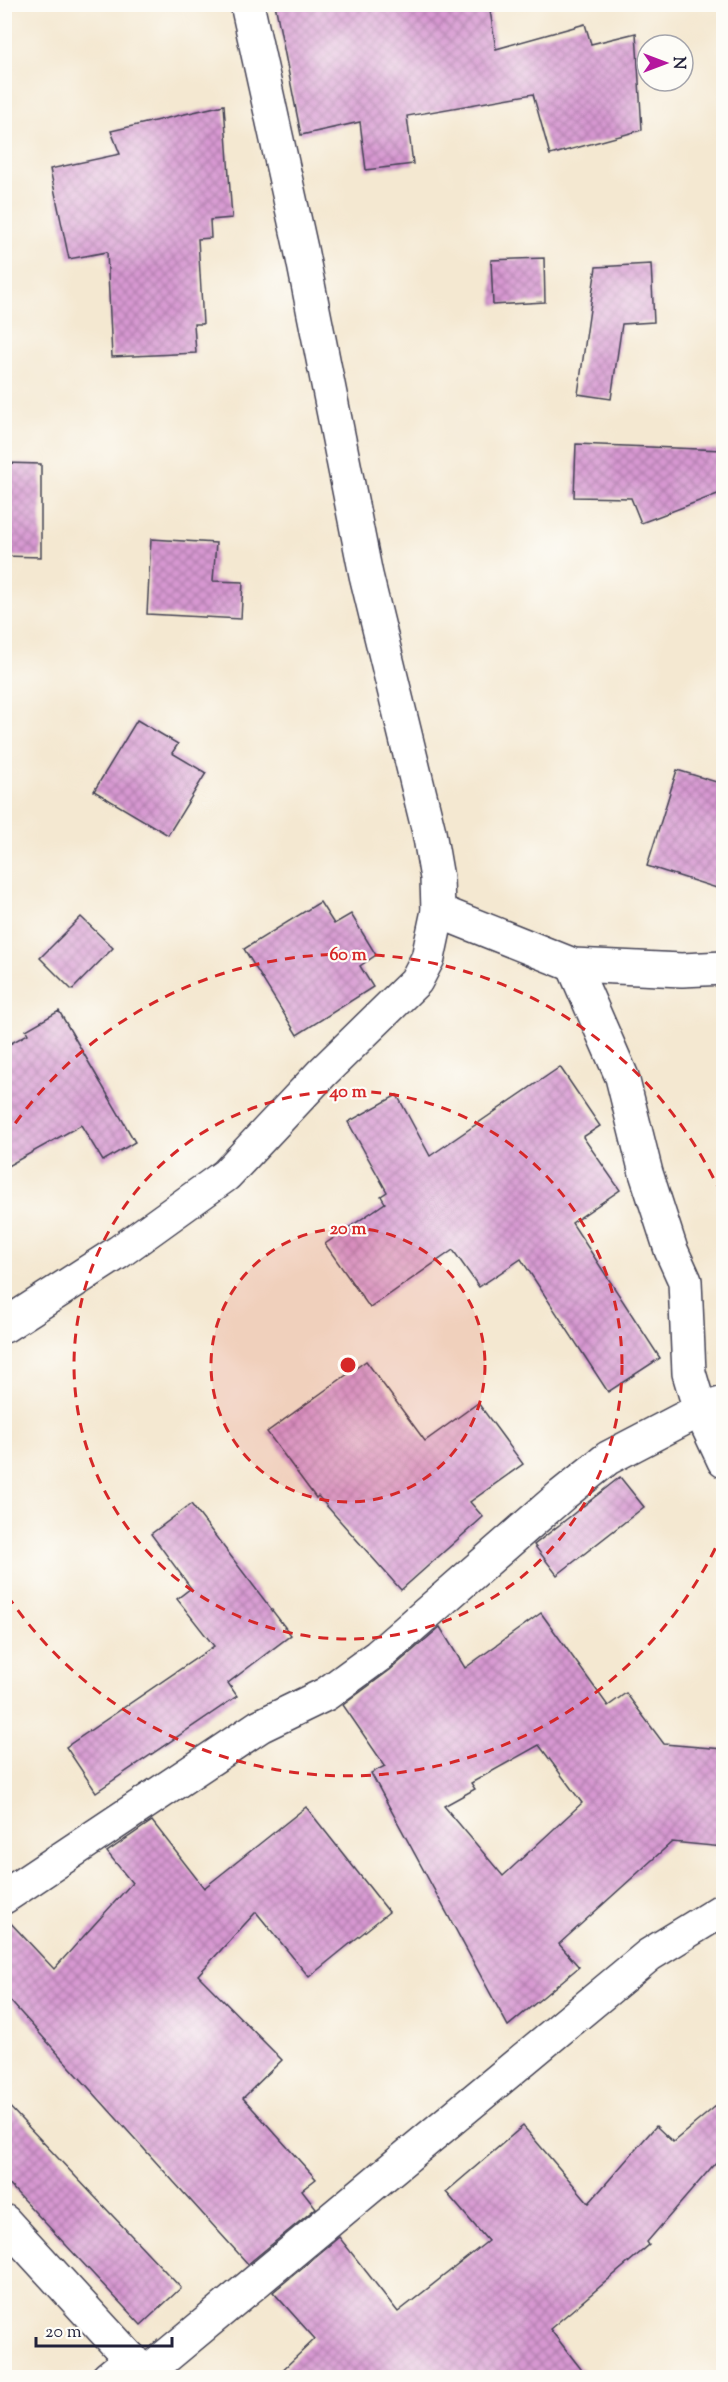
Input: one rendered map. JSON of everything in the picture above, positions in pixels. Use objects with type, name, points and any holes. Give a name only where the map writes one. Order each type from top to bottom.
[{"type":"street","points":[[4,1326],[119,1252],[226,1175],[322,1073],[416,981],[428,958],[438,911],[437,878],[429,832],[366,575],[301,249],[247,4]]},
{"type":"street","points":[[438,911],[573,965],[682,970],[723,968]]},
{"type":"street","points":[[573,965],[622,1077],[646,1173],[671,1250],[685,1281],[689,1373],[712,1406],[723,1461]]},
{"type":"street","points":[[4,1897],[260,1726],[326,1694],[378,1656],[562,1495],[608,1458],[712,1406]]},
{"type":"street","points":[[4,2221],[133,2372],[649,1955],[723,1909]]},
{"type":"building","points":[[275,4],[489,4],[496,49],[585,24],[591,44],[635,33],[635,93],[640,93],[642,130],[550,155],[533,94],[407,116],[413,164],[366,170],[360,122],[301,135]]},
{"type":"building","points":[[224,105],[232,218],[210,220],[211,238],[198,239],[203,324],[194,324],[196,353],[112,357],[107,252],[69,259],[50,169],[120,154],[111,131]]},
{"type":"building","points":[[544,258],[545,302],[493,305],[491,260]]},
{"type":"building","points":[[651,264],[654,322],[622,324],[611,399],[578,394],[596,267]]},
{"type":"building","points":[[576,444],[723,450],[723,492],[641,523],[631,498],[574,497]]},
{"type":"building","points":[[4,463],[41,464],[41,557],[4,556]]},
{"type":"building","points":[[151,539],[216,543],[213,581],[243,582],[241,619],[147,614]]},
{"type":"building","points":[[137,720],[178,744],[172,753],[206,773],[168,835],[94,791]]},
{"type":"building","points":[[677,770],[723,784],[723,890],[647,866]]},
{"type":"building","points":[[320,902],[334,924],[351,914],[376,955],[360,966],[373,987],[297,1035],[244,949]]},
{"type":"building","points":[[81,917],[113,948],[72,990],[40,958]]},
{"type":"building","points":[[59,1011],[135,1142],[103,1161],[81,1125],[4,1168],[4,1047],[28,1034],[26,1030]]},
{"type":"building","points":[[560,1067],[600,1126],[583,1137],[620,1190],[572,1223],[660,1358],[608,1392],[521,1259],[479,1287],[453,1250],[370,1308],[325,1244],[385,1203],[381,1196],[387,1192],[348,1122],[397,1095],[430,1156]]},
{"type":"building","points":[[366,1361],[425,1441],[478,1403],[523,1464],[470,1502],[483,1517],[401,1590],[318,1496],[316,1498],[267,1432]]},
{"type":"building","points":[[620,1477],[644,1507],[557,1575],[534,1545]]},
{"type":"building","points":[[191,1504],[291,1635],[228,1683],[237,1696],[96,1792],[66,1747],[214,1646],[177,1599],[191,1588],[151,1534]]},
{"type":"building","points":[[541,1613],[608,1706],[626,1693],[664,1744],[723,1749],[723,1847],[672,1842],[559,1944],[579,1967],[508,2026],[371,1773],[385,1766],[343,1705],[390,1670],[440,1627],[465,1668]],"holes":[[[539,1745],[582,1803],[503,1876],[444,1806],[475,1789],[471,1783]]]},
{"type":"building","points":[[306,1807],[389,1912],[309,1977],[256,1912],[198,1975],[282,2060],[243,2098],[316,2179],[302,2190],[316,2208],[248,2264],[4,1994],[4,1916],[54,1969],[132,1883],[107,1852],[152,1821],[204,1888]]},
{"type":"building","points":[[723,2100],[723,2154],[647,2242],[649,2245],[550,2329],[588,2378],[274,2378],[315,2339],[273,2292],[339,2237],[398,2312],[488,2241],[446,2192],[523,2126],[589,2203],[656,2126],[673,2142]]},
{"type":"building","points":[[4,2101],[181,2288],[141,2325],[4,2179]]}]
